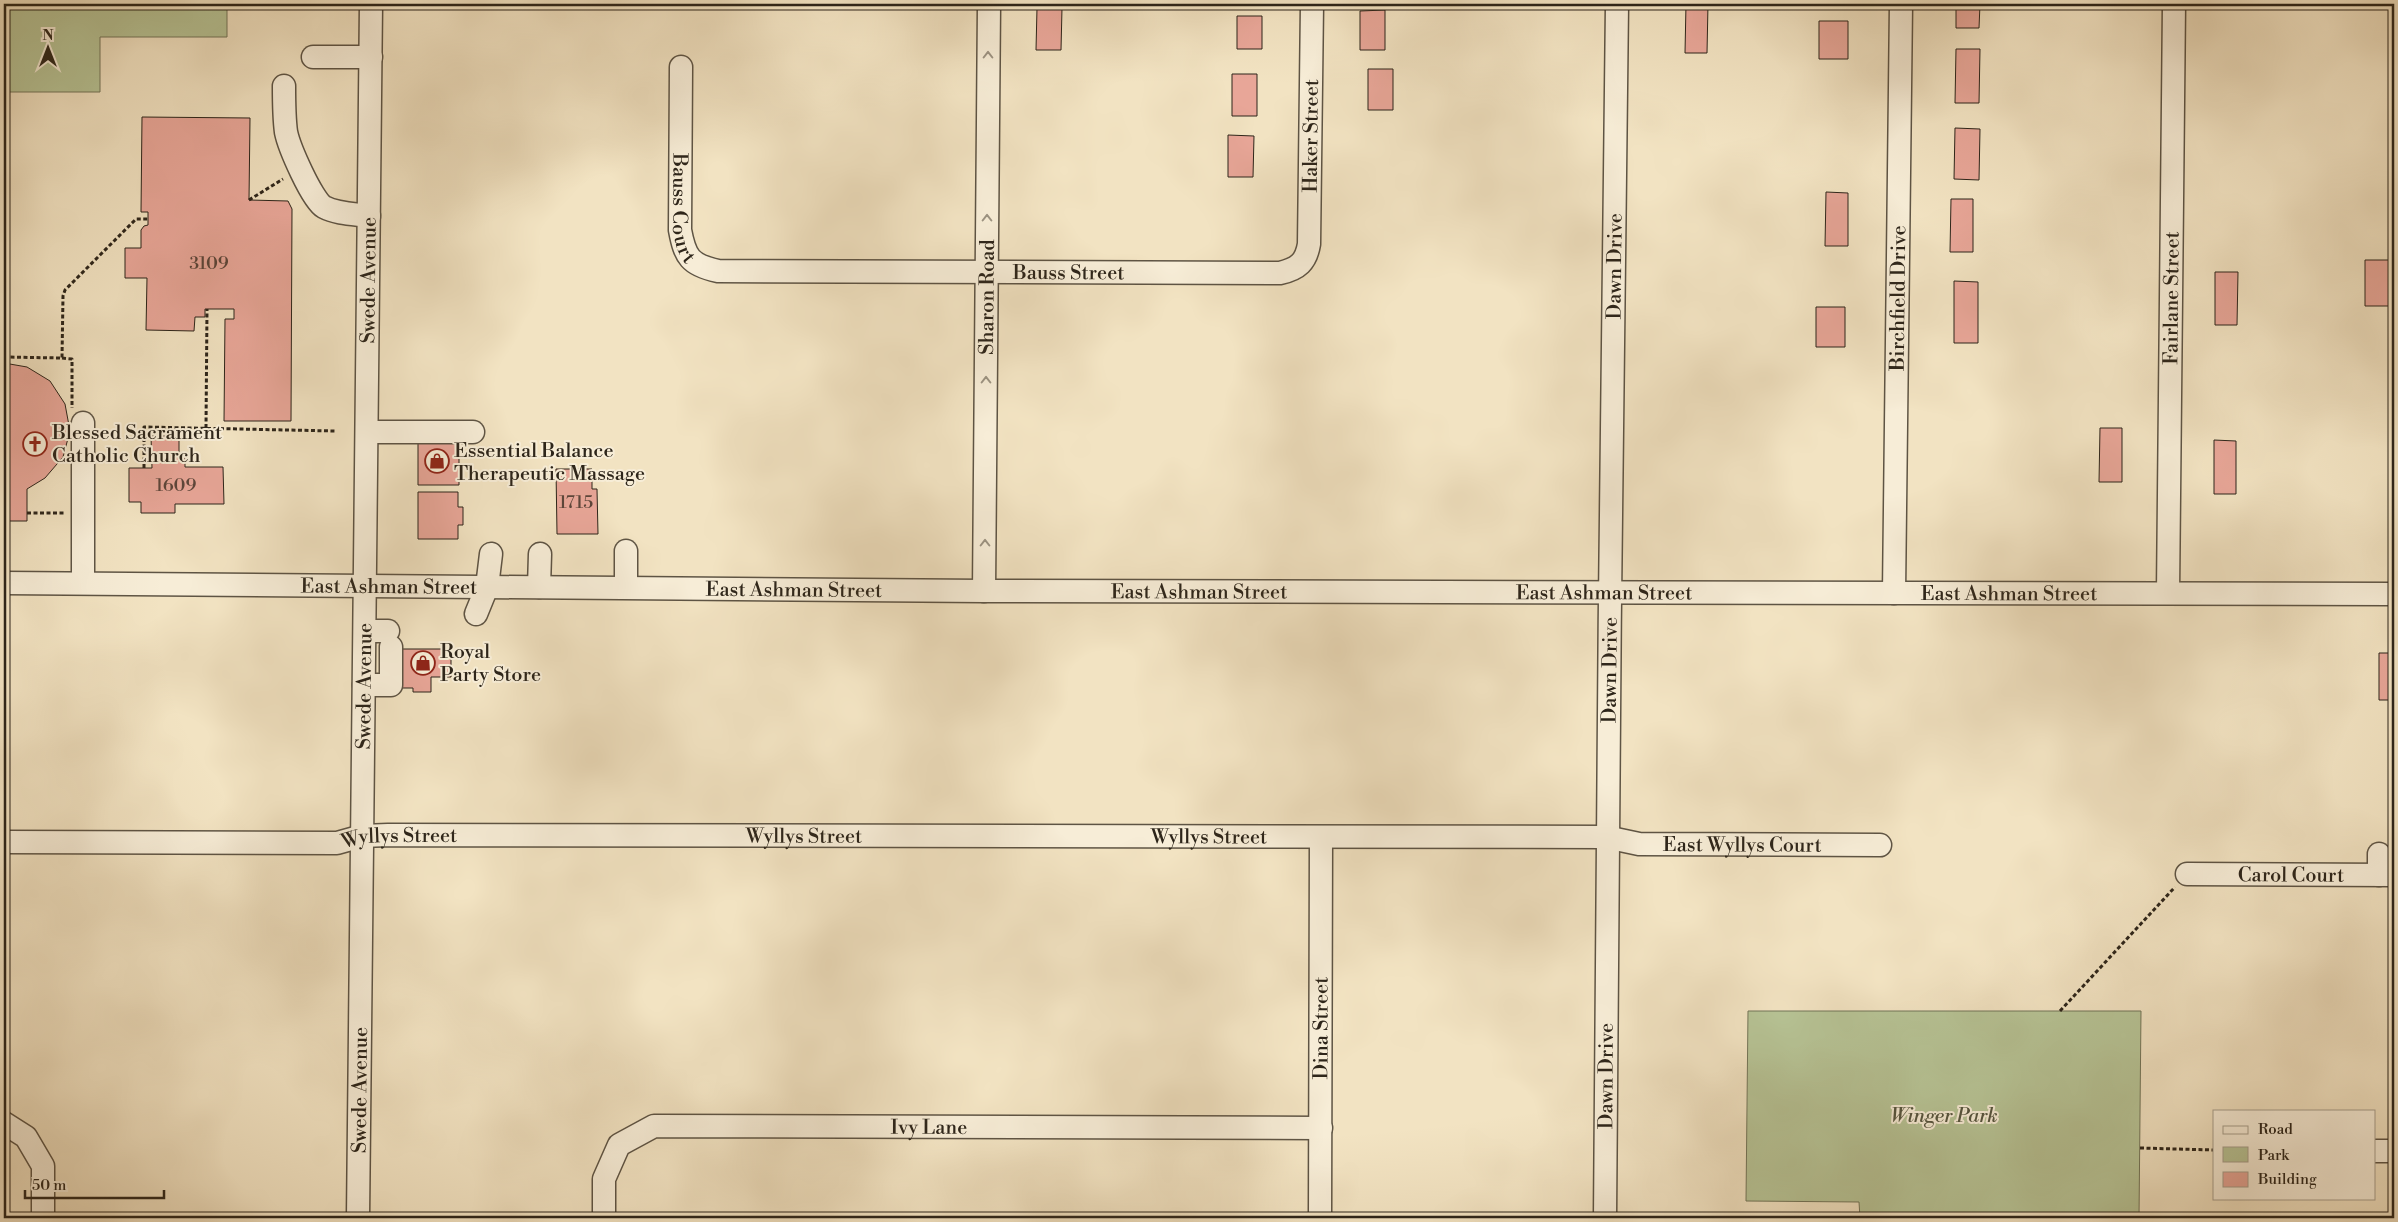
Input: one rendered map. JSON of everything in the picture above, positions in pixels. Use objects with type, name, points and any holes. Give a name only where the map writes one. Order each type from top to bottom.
[{"type":"street","name":"Swede Avenue","points":[[358,1218],[372,4]]},
{"type":"street","name":"Sharon Road","points":[[984,591],[989,4]]},
{"type":"street","name":"Haker Street","points":[[1300,265],[1307,255],[1310,244],[1312,4]]},
{"type":"street","name":"Dawn Drive","points":[[1605,1218],[1606,837],[1611,594],[1617,4]]},
{"type":"street","name":"Birchfield Drive","points":[[1894,593],[1901,4]]},
{"type":"street","name":"Fairlane Street","points":[[2168,593],[2174,4]]},
{"type":"street","points":[[313,57],[371,57]]},
{"type":"street","name":"Bauss Court","points":[[681,67],[680,230],[683,248],[692,263],[705,268],[718,271],[776,271]]},
{"type":"street","points":[[284,86],[284,119],[289,143],[316,197],[322,206],[330,210],[370,216]]},
{"type":"street","name":"Bauss Street","points":[[776,271],[1280,273],[1292,270],[1300,265]]},
{"type":"street","points":[[84,423],[84,583]]},
{"type":"street","points":[[367,432],[473,432]]},
{"type":"street","points":[[626,551],[626,587]]},
{"type":"street","points":[[476,614],[487,587],[492,554]]},
{"type":"street","points":[[539,587],[540,554]]},
{"type":"street","name":"East Ashman Street","points":[[4,583],[1611,594],[2394,594]]},
{"type":"street","points":[[364,685],[392,685],[390,639],[365,631]]},
{"type":"street","name":"Wyllys Street","points":[[4,842],[337,844],[362,836],[1606,837]]},
{"type":"street","name":"East Wyllys Court","points":[[1606,837],[1640,844],[1880,845]]},
{"type":"street","name":"Dina Street","points":[[1320,1218],[1321,838]]},
{"type":"street","name":"Carol Court","points":[[2187,874],[2384,868]]},
{"type":"street","points":[[4,1123],[26,1137],[43,1166],[42,1218]]},
{"type":"street","name":"Ivy Lane","points":[[604,1218],[604,1179],[619,1145],[654,1126],[1321,1128]]},
{"type":"street","points":[[2376,1151],[2394,1151]]},
{"type":"path","points":[[4,357],[62,358],[63,296],[65,290],[136,219],[148,219]]},
{"type":"path","points":[[206,428],[208,309]]},
{"type":"path","points":[[144,468],[144,427],[335,431]]},
{"type":"path","points":[[2060,1011],[2187,874]]},
{"type":"path","points":[[2140,1148],[2213,1150]]},
{"type":"green space","points":[[4,4],[227,4],[227,37],[100,37],[100,92],[4,92]]},
{"type":"green space","name":"Winger Park","points":[[1748,1011],[2141,1011],[2139,1218],[1860,1218],[1859,1202],[1746,1201]]},
{"type":"building","points":[[1686,4],[1708,4],[1707,53],[1685,53]]},
{"type":"building","points":[[1956,4],[1980,4],[1979,28],[1956,28]]},
{"type":"building","points":[[1037,8],[1062,8],[1061,50],[1036,50]]},
{"type":"building","points":[[1385,10],[1385,50],[1360,50],[1360,11]]},
{"type":"building","points":[[1237,16],[1262,16],[1262,49],[1237,49]]},
{"type":"building","points":[[1819,21],[1848,21],[1848,59],[1819,59]]},
{"type":"building","points":[[1956,49],[1980,49],[1979,103],[1955,103]]},
{"type":"building","points":[[1368,69],[1393,69],[1393,110],[1368,110]]},
{"type":"building","points":[[1232,74],[1257,74],[1257,116],[1232,116]]},
{"type":"building","points":[[142,117],[250,118],[249,200],[288,201],[292,209],[291,421],[224,421],[225,319],[234,319],[234,309],[205,309],[205,317],[195,317],[194,331],[146,330],[147,278],[125,278],[125,248],[141,248],[141,230],[144,226],[148,225],[148,212],[141,212]]},
{"type":"building","points":[[1955,128],[1980,129],[1979,180],[1954,179]]},
{"type":"building","points":[[1228,135],[1254,136],[1253,177],[1228,177]]},
{"type":"building","points":[[1826,192],[1848,193],[1848,246],[1825,246]]},
{"type":"building","points":[[1951,199],[1973,199],[1973,252],[1950,252]]},
{"type":"building","points":[[2365,260],[2391,260],[2391,306],[2365,306]]},
{"type":"building","points":[[2215,272],[2238,272],[2237,325],[2215,325]]},
{"type":"building","points":[[1954,281],[1978,282],[1978,343],[1954,343]]},
{"type":"building","points":[[1816,307],[1845,307],[1845,347],[1816,347]]},
{"type":"building","name":"Blessed Sacrament Catholic Church","points":[[4,363],[27,367],[50,381],[65,404],[70,431],[63,457],[45,478],[27,489],[27,521],[4,521]]},
{"type":"building","points":[[2100,428],[2122,428],[2122,482],[2099,482]]},
{"type":"building","points":[[151,436],[179,436],[179,455],[185,455],[185,467],[223,467],[224,504],[175,504],[175,513],[141,513],[141,502],[129,502],[129,468],[152,468]]},
{"type":"building","points":[[418,438],[459,438],[459,485],[418,485]]},
{"type":"building","points":[[2214,440],[2236,441],[2236,494],[2214,494]]},
{"type":"building","points":[[556,469],[592,469],[592,489],[597,489],[598,534],[557,534]]},
{"type":"building","points":[[418,492],[458,492],[458,507],[463,507],[463,525],[458,525],[458,539],[418,539]]},
{"type":"building","name":"Royal Party Store","points":[[395,649],[451,649],[451,677],[431,677],[431,692],[413,692],[413,688],[395,688]]},
{"type":"building","points":[[2379,653],[2394,653],[2394,700],[2379,700]]},
{"type":"place","name":"Blessed Sacrament Catholic Church","points":[[35,444]]},
{"type":"place","name":"Essential Balance Therapeutic Massage","points":[[437,461]]},
{"type":"place","name":"Royal Party Store","points":[[423,663]]}]
